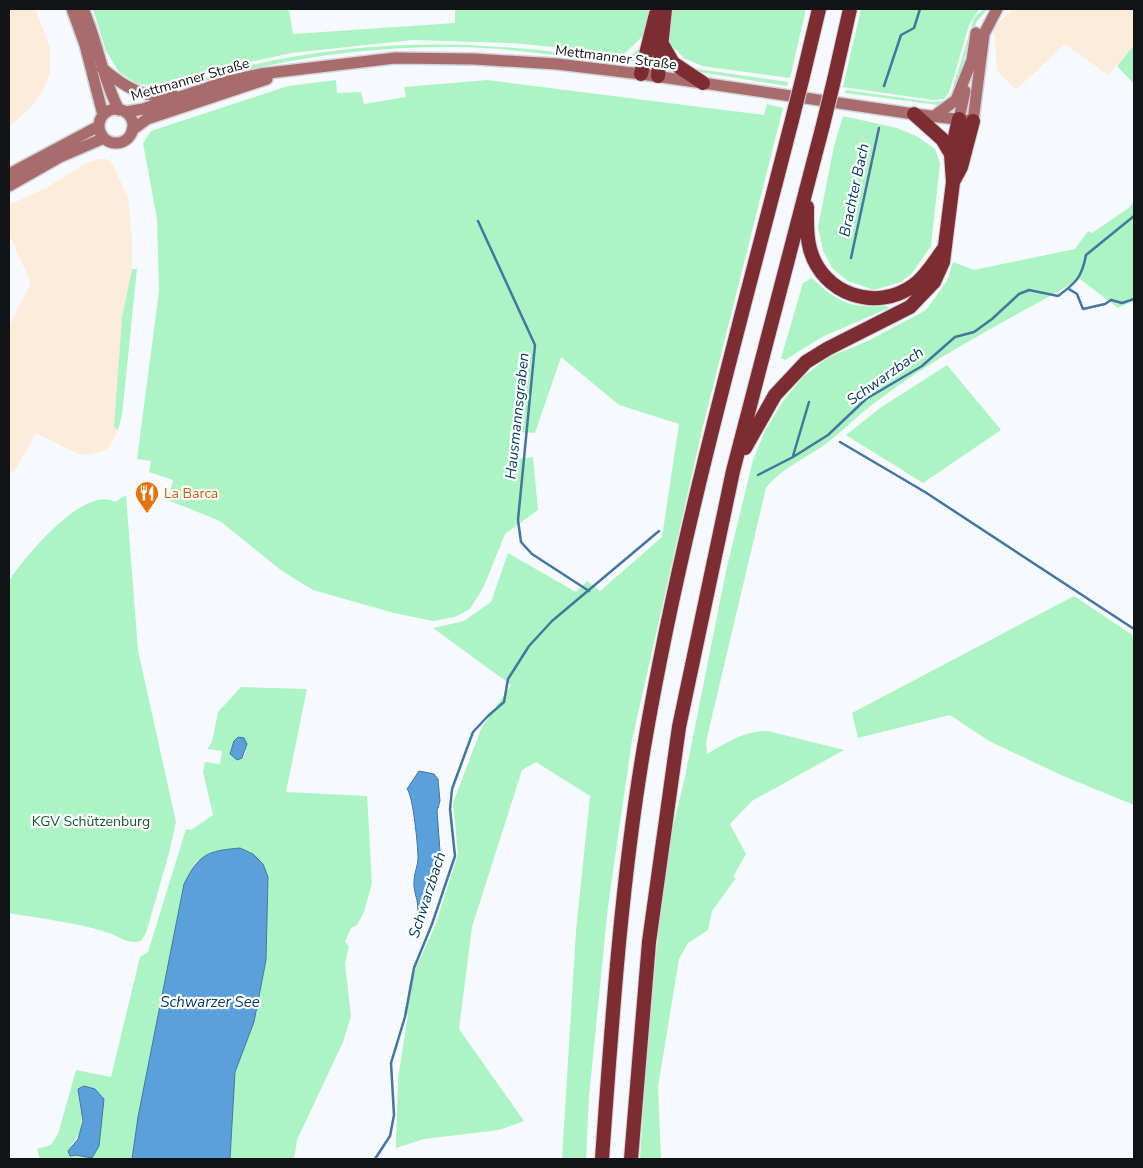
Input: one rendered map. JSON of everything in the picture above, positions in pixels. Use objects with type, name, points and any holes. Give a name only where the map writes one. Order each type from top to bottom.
[{"type":"highway","points":[[641,74],[657,9]]},
{"type":"highway","points":[[658,76],[665,9]]},
{"type":"highway","points":[[810,9],[806,31],[812,42]]},
{"type":"highway","points":[[602,1159],[610,1034],[625,884],[645,744],[688,528],[819,9]]},
{"type":"highway","points":[[631,1159],[649,942],[684,696],[733,471],[823,125],[850,9]]},
{"type":"highway","points":[[662,44],[673,63],[703,83]]},
{"type":"highway","points":[[914,114],[942,139],[952,154]]},
{"type":"highway","points":[[733,471],[762,413],[790,377],[827,349],[896,316],[915,303],[928,290],[940,272],[943,262],[943,249],[953,182],[952,154],[966,120]]},
{"type":"highway","points":[[953,182],[960,167],[966,120]]},
{"type":"highway","points":[[808,182],[807,222],[810,249],[819,268],[826,277],[848,294],[876,299],[897,295],[922,278],[943,249]]},
{"type":"main road","points":[[72,9],[85,45],[104,138],[112,143],[123,142],[132,130],[131,119],[122,111],[102,68],[94,36],[83,9]]},
{"type":"main road","points":[[966,120],[977,30],[981,21],[996,9]]},
{"type":"main road","points":[[966,120],[984,34],[996,9]]},
{"type":"main road","name":"Mettmanner Straße","points":[[122,111],[143,109],[228,81],[293,70],[394,58],[464,59],[557,64],[658,76],[966,120]]},
{"type":"main road","points":[[933,116],[956,100],[972,60]]},
{"type":"main road","points":[[102,68],[132,91],[151,96],[167,95],[228,81]]},
{"type":"main road","name":"Mettmanner Straße","points":[[132,130],[147,119],[293,70]]},
{"type":"main road","points":[[9,174],[101,121],[112,110],[122,111]]},
{"type":"main road","points":[[9,186],[60,157],[104,138]]},
{"type":"shaded area","points":[[9,9],[35,9],[50,47],[50,73],[44,88],[32,106],[9,127]]},
{"type":"shaded area","points":[[1013,9],[1134,9],[1134,45],[1108,75],[1065,44],[1016,90],[997,71],[994,27]]},
{"type":"shaded area","points":[[99,159],[107,159],[114,167],[128,198],[132,237],[132,269],[122,317],[114,427],[118,430],[107,450],[87,455],[78,454],[36,433],[14,472],[9,471],[9,326],[31,283],[9,234],[9,205],[46,188],[87,163]]},
{"type":"green space","points":[[93,9],[289,9],[293,34],[455,23],[455,9],[650,9],[645,34],[624,54],[512,43],[412,40],[292,53],[189,75],[152,86],[136,83],[119,72],[106,51]]},
{"type":"green space","points":[[669,9],[806,9],[790,78],[702,66],[684,58],[668,42]]},
{"type":"green space","points":[[861,9],[979,9],[969,25],[949,93],[944,99],[933,100],[843,87]]},
{"type":"green space","points":[[983,9],[988,9],[977,21],[952,97],[946,103],[938,105],[845,93],[846,90],[932,102],[944,101],[951,94],[974,18]]},
{"type":"green space","points":[[643,44],[639,56],[628,63],[472,47],[415,48],[346,53],[277,64],[243,71],[176,90],[175,88],[248,66],[287,58],[367,47],[406,45],[483,46],[620,59],[633,54]]},
{"type":"green space","points":[[1134,45],[1134,84],[1117,66]]},
{"type":"green space","points":[[670,48],[690,68],[788,82],[787,86],[693,71],[685,68]]},
{"type":"green space","points":[[336,80],[337,93],[361,92],[364,104],[406,97],[404,87],[487,80],[764,115],[767,104],[783,108],[702,430],[632,740],[608,906],[589,1097],[586,1159],[562,1159],[576,931],[590,796],[536,762],[522,770],[472,927],[459,1029],[524,1121],[499,1130],[424,1139],[396,1148],[398,1079],[408,1015],[404,1013],[415,970],[435,926],[458,854],[453,803],[481,729],[511,685],[433,628],[464,621],[491,602],[508,553],[576,592],[587,581],[600,591],[662,537],[679,424],[619,405],[561,357],[535,433],[510,431],[509,460],[533,457],[538,510],[505,534],[484,586],[470,609],[455,617],[433,621],[394,613],[313,590],[282,571],[220,521],[168,500],[173,480],[149,472],[151,461],[137,459],[159,291],[157,219],[143,143],[151,131],[288,86]]},
{"type":"green space","points":[[843,116],[897,128],[918,137],[935,149],[940,163],[931,246],[912,273],[901,282],[874,290],[848,281],[833,269],[823,251],[818,227],[834,146]]},
{"type":"green space","points":[[1134,200],[1134,300],[1118,308],[1080,279],[922,369],[873,404],[827,443],[779,475],[766,488],[706,742],[707,754],[743,735],[768,731],[844,750],[752,801],[730,824],[746,854],[733,877],[736,878],[712,911],[708,930],[688,943],[679,959],[658,1087],[661,1159],[640,1159],[647,1048],[666,855],[685,777],[726,571],[753,460],[765,431],[783,401],[804,376],[829,357],[868,341],[926,310],[947,281],[953,262],[974,270],[1075,249],[1088,231],[1092,233],[1130,207]]},
{"type":"green space","points":[[132,269],[137,269],[122,415],[118,430],[114,427],[122,317]]},
{"type":"green space","points":[[812,278],[830,293],[845,302],[853,305],[886,306],[889,308],[822,337],[785,360],[781,358],[803,283]]},
{"type":"green space","points":[[947,365],[1001,430],[923,483],[846,435],[880,408]]},
{"type":"green space","name":"KGV Schützenburg","points":[[126,495],[138,650],[176,822],[146,933],[141,941],[137,942],[84,926],[9,913],[9,581],[27,556],[56,526],[72,513],[102,499],[115,502]]},
{"type":"green space","points":[[1074,596],[1134,636],[1134,805],[1063,776],[989,741],[950,715],[858,738],[852,713]]},
{"type":"green space","points":[[241,687],[307,689],[286,792],[367,796],[372,883],[364,912],[357,925],[351,928],[345,942],[349,946],[345,963],[351,1016],[343,1042],[297,1140],[294,1159],[230,1159],[235,1072],[254,1022],[266,960],[268,877],[263,864],[253,854],[240,848],[209,854],[195,863],[184,884],[138,1117],[132,1159],[40,1159],[37,1149],[51,1145],[58,1134],[76,1070],[111,1077],[140,957],[148,952],[186,829],[191,830],[213,815],[203,772],[205,762],[220,764],[222,751],[207,749],[212,742],[218,712]],"holes":[[[238,737],[246,752],[243,758],[237,760],[230,755],[234,741]],[[80,1106],[100,1126],[99,1146],[92,1158],[76,1155],[71,1145],[78,1136],[81,1127]]]},
{"type":"water","points":[[238,737],[244,738],[247,744],[242,758],[237,760],[230,754],[234,741]]},
{"type":"water","points":[[419,771],[434,774],[438,779],[440,801],[437,811],[440,851],[432,897],[424,920],[421,920],[417,915],[418,905],[414,878],[418,861],[417,843],[413,810],[407,789]]},
{"type":"water","name":"Schwarzer See","points":[[240,848],[253,854],[263,864],[268,877],[266,960],[254,1022],[235,1072],[230,1159],[132,1159],[138,1117],[184,884],[194,866],[205,856],[219,851]]},
{"type":"water","points":[[84,1086],[95,1089],[104,1099],[99,1146],[92,1158],[76,1155],[70,1156],[68,1151],[78,1139],[83,1121],[78,1089]]},
{"type":"waterway","name":"Brachter Bach","points":[[884,86],[901,35],[914,28],[920,9]]},
{"type":"waterway","name":"Brachter Bach","points":[[851,258],[879,128]]},
{"type":"waterway","name":"Schwarzbach","points":[[758,475],[793,457],[828,435],[866,399],[922,366],[955,337],[974,332],[992,319],[1019,294],[1029,290],[1058,296],[1077,279],[1086,255],[1134,216]]},
{"type":"waterway","name":"Hausmannsgraben","points":[[478,221],[535,345],[518,520],[521,542],[532,554],[589,591]]},
{"type":"waterway","points":[[1069,289],[1077,294],[1083,309],[1105,304],[1111,300],[1122,303],[1134,299]]},
{"type":"waterway","name":"Brachter Bach","points":[[793,456],[809,402]]},
{"type":"waterway","points":[[840,442],[925,492],[1134,629]]},
{"type":"waterway","name":"Schwarzbach","points":[[375,1159],[390,1136],[394,1115],[391,1063],[405,1017],[414,968],[432,924],[455,856],[450,809],[452,789],[473,732],[504,702],[508,679],[529,646],[552,621],[659,531]]},
{"type":"place","name":"La Barca","points":[[147,514]]}]
